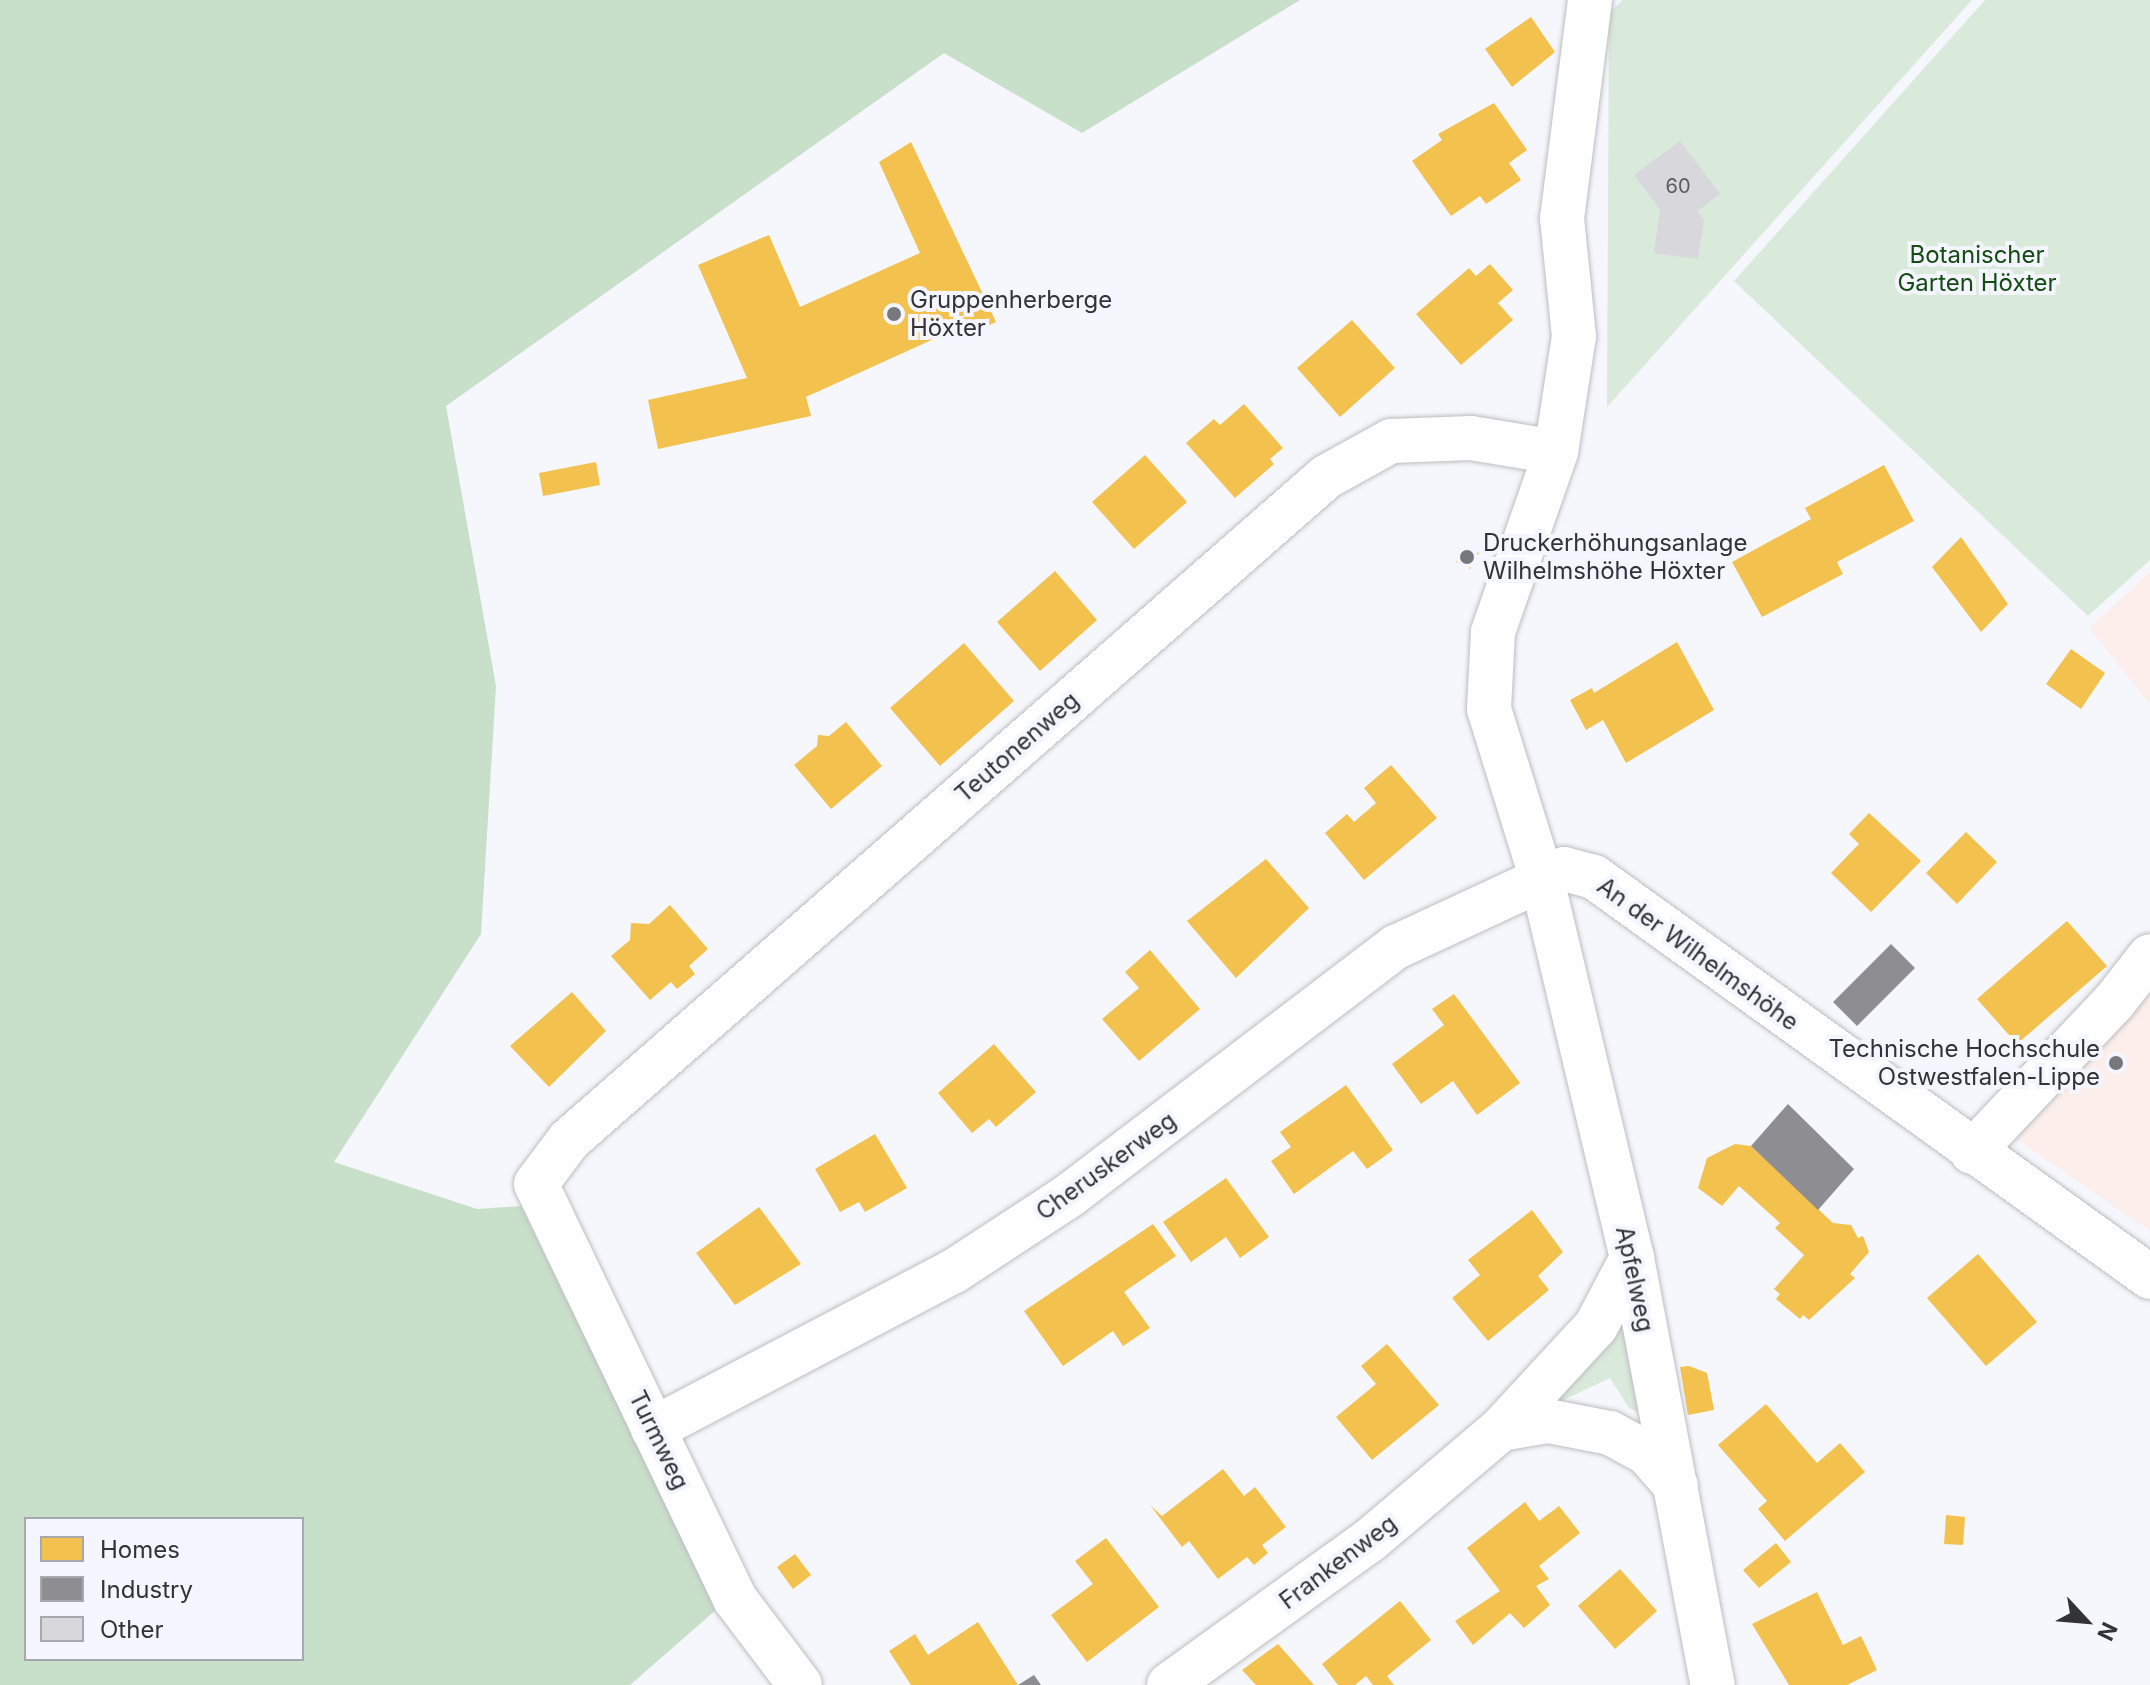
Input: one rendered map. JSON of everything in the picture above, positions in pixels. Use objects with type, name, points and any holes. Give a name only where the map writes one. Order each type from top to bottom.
[{"type":"street","points":[[1541,876],[1489,709],[1493,632],[1556,452],[1574,336],[1562,218],[1590,0]]},
{"type":"street","name":"Teutonenweg","points":[[536,1184],[569,1140],[1326,477],[1391,441],[1471,438],[1556,452]]},
{"type":"street","name":"An der Wilhelmshöhe","points":[[1541,876],[1564,869],[1594,877],[1972,1152],[2150,1277]]},
{"type":"street","name":"Apfelweg","points":[[1541,876],[1632,1258],[1713,1685]]},
{"type":"street","name":"Cheruskerweg","points":[[653,1429],[954,1271],[1070,1195],[1396,947],[1541,876]]},
{"type":"street","points":[[1972,1152],[2114,1002],[2150,956]]},
{"type":"street","name":"Turmweg","points":[[536,1184],[735,1599],[800,1685]]},
{"type":"street","name":"Frankenweg","points":[[1169,1685],[1369,1541],[1501,1429],[1596,1326],[1632,1258]]},
{"type":"street","points":[[1501,1429],[1548,1421],[1610,1433],[1647,1453],[1676,1486]]},
{"type":"shaded area","points":[[2150,572],[2150,704],[2089,628]]},
{"type":"shaded area","name":"Technische Hochschule Ostwestfalen-Lippe","points":[[2150,977],[2150,1231],[2015,1138]]},
{"type":"green space","points":[[0,0],[1300,0],[1082,133],[944,53],[446,406],[496,686],[481,934],[334,1162],[477,1209],[521,1206],[717,1609],[630,1685],[0,1685]]},
{"type":"green space","points":[[1623,0],[1972,0],[1607,407],[1609,13]]},
{"type":"green space","name":"Botanischer Garten Höxter","points":[[1985,0],[2150,0],[2150,560],[2088,616],[1734,281]]},
{"type":"green space","points":[[1646,1302],[1670,1428],[1629,1408],[1610,1378],[1544,1409]]},
{"type":"building: Homes","points":[[1531,17],[1555,52],[1512,87],[1485,49]]},
{"type":"building: Homes","points":[[1494,103],[1527,150],[1509,163],[1521,180],[1486,204],[1480,196],[1451,216],[1412,161],[1442,140],[1438,134]]},
{"type":"building: Homes","points":[[911,142],[996,322],[962,338],[958,328],[806,397],[811,416],[658,449],[648,400],[747,378],[698,265],[769,235],[800,307],[920,253],[879,162]]},
{"type":"building: Homes","points":[[1490,264],[1513,290],[1498,303],[1513,320],[1461,365],[1416,314],[1469,268],[1476,276]]},
{"type":"building: Homes","points":[[1352,320],[1395,368],[1340,417],[1297,368]]},
{"type":"building: Homes","points":[[1244,404],[1283,448],[1270,459],[1274,464],[1235,498],[1186,443],[1214,419],[1220,425]]},
{"type":"building: Homes","points":[[1145,455],[1187,502],[1134,549],[1092,502]]},
{"type":"building: Homes","points":[[596,462],[600,485],[543,496],[539,473]]},
{"type":"building: Homes","points":[[1884,465],[1914,521],[1837,562],[1843,574],[1762,617],[1732,562],[1811,519],[1805,508]]},
{"type":"building: Homes","points":[[1961,537],[2008,604],[1981,632],[1932,567]]},
{"type":"building: Homes","name":"Druckerhöhungsanlage Wilhelmshöhe Höxter","points":[[1464,546],[1479,553],[1470,569],[1456,562]]},
{"type":"building: Homes","points":[[1055,571],[1097,620],[1040,671],[997,622]]},
{"type":"building: Homes","points":[[1677,642],[1714,710],[1626,763],[1603,720],[1586,730],[1570,700],[1592,688],[1594,693]]},
{"type":"building: Homes","points":[[964,643],[1014,701],[940,766],[890,708]]},
{"type":"building: Homes","points":[[2071,649],[2105,673],[2081,709],[2046,684]]},
{"type":"building: Homes","points":[[846,722],[882,766],[831,809],[794,765],[817,746],[818,735],[829,736]]},
{"type":"building: Homes","points":[[1391,765],[1437,818],[1364,880],[1325,833],[1347,814],[1354,822],[1376,803],[1364,788]]},
{"type":"building: Homes","points":[[1869,813],[1921,861],[1871,912],[1831,873],[1859,844],[1849,834]]},
{"type":"building: Homes","points":[[1966,832],[1997,862],[1957,904],[1926,873]]},
{"type":"building: Homes","points":[[1266,859],[1309,908],[1236,978],[1187,921]]},
{"type":"building: Homes","points":[[670,905],[708,949],[689,966],[695,974],[677,989],[671,982],[650,1000],[611,956],[630,940],[631,923],[649,924]]},
{"type":"building: Homes","points":[[2067,921],[2107,966],[2017,1044],[1977,999]]},
{"type":"building: Homes","points":[[1150,950],[1200,1009],[1139,1061],[1102,1019],[1139,988],[1125,972]]},
{"type":"building: Homes","points":[[572,992],[606,1031],[549,1087],[510,1046]]},
{"type":"building: Homes","points":[[1454,994],[1520,1083],[1477,1115],[1453,1081],[1421,1104],[1392,1064],[1444,1025],[1432,1009]]},
{"type":"building: Homes","points":[[994,1044],[1036,1092],[996,1127],[989,1119],[972,1133],[938,1093]]},
{"type":"building: Homes","points":[[1346,1085],[1393,1150],[1367,1169],[1353,1151],[1294,1194],[1271,1161],[1291,1147],[1280,1132]]},
{"type":"building: Homes","points":[[875,1134],[907,1188],[865,1212],[859,1202],[840,1212],[815,1169]]},
{"type":"building: Homes","points":[[1735,1144],[1751,1146],[1833,1223],[1851,1225],[1858,1238],[1863,1236],[1869,1252],[1850,1274],[1855,1278],[1809,1320],[1803,1315],[1800,1319],[1776,1299],[1780,1294],[1774,1289],[1804,1255],[1775,1228],[1780,1223],[1739,1186],[1722,1206],[1698,1188],[1707,1158]]},
{"type":"building: Homes","points":[[1226,1178],[1269,1237],[1240,1258],[1226,1237],[1191,1262],[1163,1222]]},
{"type":"building: Homes","points":[[759,1207],[801,1264],[735,1305],[696,1253]]},
{"type":"building: Homes","points":[[1532,1210],[1563,1252],[1538,1276],[1549,1290],[1488,1341],[1452,1298],[1480,1275],[1468,1260]]},
{"type":"building: Homes","points":[[1153,1224],[1176,1256],[1124,1292],[1150,1328],[1123,1346],[1113,1331],[1063,1366],[1024,1311]]},
{"type":"building: Homes","points":[[1978,1254],[2037,1322],[1986,1366],[1927,1298]]},
{"type":"building: Homes","points":[[1387,1344],[1439,1405],[1372,1460],[1336,1417],[1376,1384],[1361,1366]]},
{"type":"building: Homes","points":[[1689,1366],[1707,1373],[1714,1410],[1688,1415],[1680,1367]]},
{"type":"building: Homes","points":[[1766,1404],[1817,1463],[1840,1443],[1865,1472],[1785,1541],[1758,1509],[1767,1501],[1718,1445]]},
{"type":"building: Homes","points":[[1223,1469],[1244,1496],[1255,1487],[1286,1527],[1262,1545],[1268,1553],[1254,1565],[1247,1557],[1218,1579],[1189,1541],[1182,1547],[1150,1505],[1162,1516]]},
{"type":"building: Homes","points":[[1525,1502],[1539,1521],[1559,1506],[1580,1533],[1539,1566],[1549,1579],[1536,1586],[1550,1605],[1524,1628],[1510,1613],[1473,1645],[1455,1621],[1500,1591],[1467,1548]]},
{"type":"building: Homes","points":[[1946,1515],[1965,1517],[1963,1545],[1944,1544]]},
{"type":"building: Homes","points":[[1106,1538],[1159,1607],[1087,1662],[1051,1615],[1093,1584],[1075,1561]]},
{"type":"building: Homes","points":[[1776,1543],[1791,1562],[1759,1588],[1743,1570]]},
{"type":"building: Homes","points":[[795,1554],[811,1575],[793,1589],[777,1567]]},
{"type":"building: Homes","points":[[1620,1569],[1657,1611],[1615,1649],[1578,1606]]},
{"type":"building: Homes","points":[[1817,1592],[1843,1645],[1861,1636],[1877,1670],[1847,1685],[1789,1685],[1752,1624]]},
{"type":"building: Homes","points":[[1400,1601],[1431,1640],[1387,1676],[1394,1685],[1373,1685],[1366,1676],[1355,1685],[1338,1685],[1322,1664]]},
{"type":"building: Homes","points":[[978,1622],[1018,1685],[911,1685],[889,1651],[915,1634],[928,1655]]},
{"type":"building: Homes","points":[[1278,1644],[1314,1685],[1256,1685],[1242,1670]]},
{"type":"building: Industry","points":[[1891,944],[1915,968],[1857,1026],[1833,1002]]},
{"type":"building: Industry","points":[[1788,1104],[1854,1169],[1818,1210],[1751,1146]]},
{"type":"building: Industry","points":[[1034,1675],[1041,1685],[1018,1685]]},
{"type":"building: Other","points":[[1680,141],[1720,194],[1697,211],[1704,220],[1698,259],[1654,253],[1660,210],[1634,175]]},
{"type":"place","name":"Gruppenherberge Höxter","points":[[894,314]]},
{"type":"place","name":"Druckerhöhungsanlage Wilhelmshöhe Höxter","points":[[1467,557]]},
{"type":"place","name":"Technische Hochschule Ostwestfalen-Lippe","points":[[2116,1063]]}]
